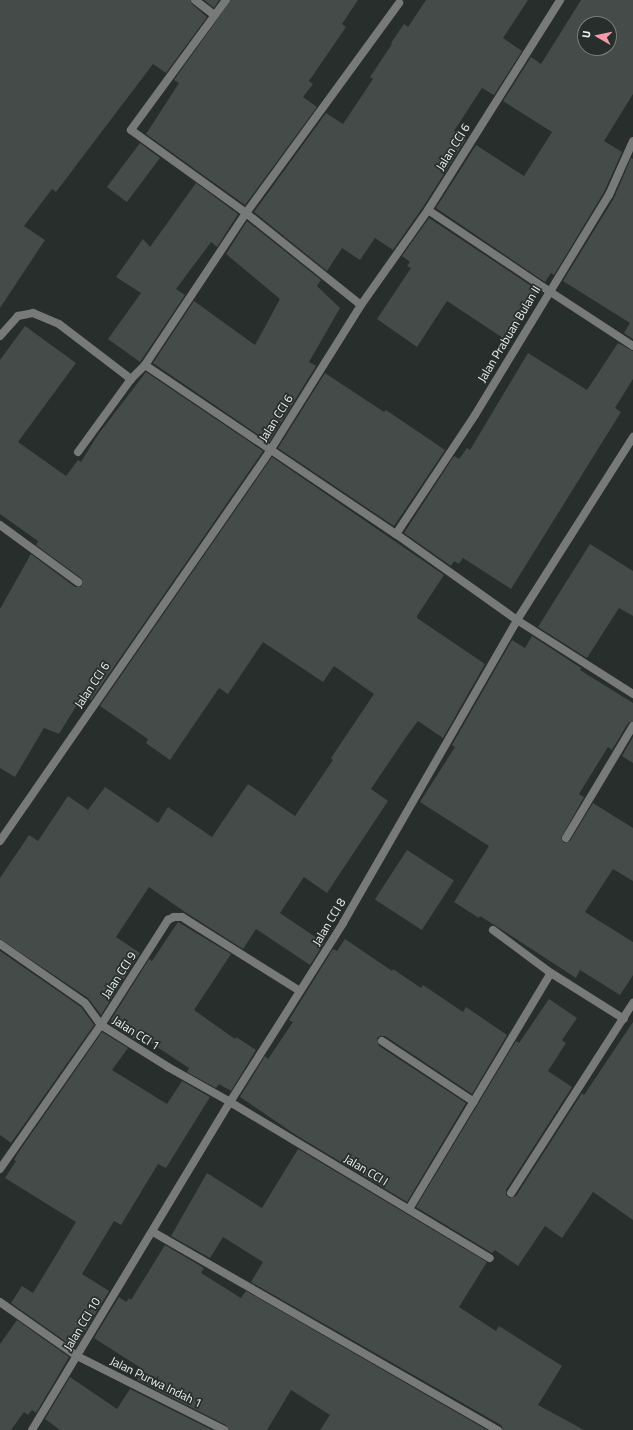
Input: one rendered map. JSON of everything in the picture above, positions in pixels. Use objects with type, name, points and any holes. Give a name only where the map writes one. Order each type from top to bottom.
[{"type":"street","points":[[195,0],[214,15]]},
{"type":"street","points":[[226,0],[131,130],[246,213],[361,305]]},
{"type":"street","name":"Jalan CCI 6","points":[[0,841],[271,449],[361,305],[428,210],[560,0]]},
{"type":"street","points":[[78,452],[131,379],[145,365],[246,213],[398,2]]},
{"type":"street","name":"Jalan Prabuan Bulan II","points":[[396,534],[475,415],[609,195],[633,141]]},
{"type":"street","points":[[428,210],[549,292],[633,346]]},
{"type":"street","points":[[0,336],[6,327],[18,316],[33,313],[59,324],[131,379]]},
{"type":"street","points":[[145,365],[396,534],[517,620],[633,694]]},
{"type":"street","name":"Jalan CCI 8","points":[[153,1232],[230,1102],[343,923],[517,620],[633,438]]},
{"type":"street","points":[[0,525],[78,582]]},
{"type":"street","points":[[566,838],[633,726]]},
{"type":"street","name":"Jalan CCI 9","points":[[0,1169],[101,1025],[168,920],[174,917],[182,917],[300,991]]},
{"type":"street","points":[[493,930],[550,973],[624,1019]]},
{"type":"street","name":"Jalan CCI 1","points":[[0,944],[85,1003],[101,1025],[168,1067],[230,1102]]},
{"type":"street","points":[[408,1209],[474,1102],[550,973]]},
{"type":"street","points":[[511,1193],[633,1003]]},
{"type":"street","points":[[382,1041],[474,1102]]},
{"type":"street","name":"Jalan CCI I","points":[[230,1102],[490,1258]]},
{"type":"street","points":[[153,1232],[498,1430]]},
{"type":"street","name":"Jalan CCI 10","points":[[32,1430],[153,1232]]},
{"type":"street","name":"Jalan Purwa Indah 1","points":[[0,1302],[77,1356],[224,1430]]},
{"type":"building","points":[[0,0],[190,0],[192,4],[207,17],[166,73],[153,64],[56,192],[52,189],[24,226],[45,240],[0,308]]},
{"type":"building","points":[[204,0],[219,0],[214,8]]},
{"type":"building","points":[[231,0],[358,0],[342,24],[346,27],[309,81],[313,84],[303,97],[317,107],[245,205],[146,134],[179,83],[174,80]]},
{"type":"building","points":[[426,0],[528,0],[503,38],[522,51],[494,95],[482,88],[454,131],[466,139],[423,207],[393,250],[375,238],[360,260],[342,248],[327,271],[254,212],[326,113],[343,124],[373,79],[370,77],[392,44],[391,43],[404,24],[408,27]]},
{"type":"building","points":[[581,0],[633,0],[633,94],[604,141],[622,152],[604,192],[554,275],[551,273],[545,282],[436,208],[476,145],[524,176],[552,132],[503,101],[531,57],[541,64]]},
{"type":"building","points":[[140,143],[160,158],[127,202],[107,187]]},
{"type":"building","points":[[631,158],[633,159],[633,339],[624,333],[630,323],[563,281],[614,198]]},
{"type":"building","points":[[196,183],[238,214],[217,247],[211,242],[176,289],[185,295],[140,362],[108,339],[141,293],[116,277],[143,239],[150,247]]},
{"type":"building","points":[[429,218],[539,291],[506,340],[447,301],[417,347],[377,319],[411,268],[407,266],[410,262],[402,256]]},
{"type":"building","points":[[247,221],[321,280],[317,286],[340,308],[309,362],[316,366],[269,442],[153,363],[194,301],[255,345],[280,299],[226,254]]},
{"type":"building","points":[[25,326],[76,363],[18,442],[66,476],[78,460],[81,462],[97,436],[146,372],[263,451],[91,700],[83,695],[59,734],[44,728],[15,777],[0,768],[0,609],[31,554],[75,587],[81,587],[83,582],[81,578],[36,545],[38,541],[0,514],[0,360]]},
{"type":"building","points":[[618,343],[633,351],[633,379],[615,408],[621,412],[511,589],[463,558],[459,564],[454,561],[451,566],[404,533],[454,456],[459,459],[467,448],[470,450],[528,353],[587,390]]},
{"type":"building","points":[[325,373],[384,412],[386,410],[445,450],[394,526],[278,448]]},
{"type":"building","points":[[272,457],[444,575],[417,618],[485,664],[443,738],[418,721],[406,737],[371,789],[388,801],[327,893],[304,877],[280,913],[324,943],[310,965],[256,929],[243,949],[149,887],[116,937],[140,953],[101,1015],[88,998],[0,939],[0,878],[29,835],[38,841],[68,796],[88,810],[105,787],[158,823],[168,807],[212,837],[248,784],[295,816],[333,760],[331,758],[374,694],[334,666],[323,682],[263,642],[228,694],[219,688],[170,760],[146,743],[148,739],[100,706]]},
{"type":"building","points":[[590,544],[633,571],[633,616],[619,608],[587,658],[538,627]]},
{"type":"building","points":[[532,636],[581,668],[580,670],[633,703],[633,721],[628,723],[612,750],[608,747],[579,794],[584,797],[561,838],[564,843],[570,841],[593,803],[633,828],[633,881],[613,869],[585,912],[633,942],[633,975],[620,995],[580,970],[576,978],[480,916],[479,918],[454,902],[489,846],[420,802],[455,747],[452,745],[512,640],[525,648]]},
{"type":"building","points":[[633,737],[633,763],[622,756]]},
{"type":"building","points":[[407,850],[454,880],[422,930],[375,899]]},
{"type":"building","points":[[178,922],[231,954],[194,1010],[235,1039],[236,1037],[256,1050],[231,1091],[219,1084],[216,1088],[187,1072],[189,1068],[139,1035],[134,1039],[109,1023],[149,959],[152,961]]},
{"type":"building","points":[[345,939],[392,971],[393,969],[421,988],[423,985],[463,1012],[466,1007],[507,1035],[472,1094],[385,1036],[380,1036],[377,1038],[379,1046],[466,1103],[407,1202],[296,1135],[240,1097],[265,1056],[268,1059],[293,1022],[289,1020],[333,949],[337,951]]},
{"type":"building","points":[[0,951],[81,1007],[94,1025],[11,1143],[0,1135]]},
{"type":"building","points":[[549,999],[577,1018],[562,1040],[566,1043],[548,1071],[572,1087],[506,1190],[506,1195],[510,1198],[516,1196],[582,1093],[584,1095],[633,1022],[633,1220],[593,1192],[562,1238],[545,1226],[518,1266],[495,1250],[492,1253],[416,1207],[516,1041],[519,1043]]},
{"type":"building","points":[[102,1032],[128,1048],[112,1070],[167,1104],[182,1081],[210,1097],[166,1168],[158,1164],[121,1225],[114,1221],[82,1274],[109,1291],[75,1348],[11,1303],[22,1286],[33,1293],[76,1222],[5,1178],[16,1161],[14,1160],[18,1153]]},
{"type":"building","points":[[298,1149],[487,1262],[459,1307],[496,1331],[499,1326],[562,1366],[538,1405],[584,1430],[503,1430],[501,1425],[251,1282],[263,1262],[223,1237],[210,1258],[171,1236],[207,1173],[262,1208]]},
{"type":"building","points":[[165,1245],[204,1268],[201,1273],[241,1298],[246,1291],[487,1430],[320,1430],[330,1415],[291,1390],[267,1430],[229,1430],[226,1425],[137,1380],[144,1370],[94,1338],[119,1297],[126,1302],[129,1298],[131,1300]]},
{"type":"building","points":[[17,1320],[69,1357],[36,1413],[32,1410],[28,1415],[24,1412],[11,1430],[0,1430],[0,1344]]},
{"type":"building","points":[[70,1377],[117,1409],[130,1389],[212,1430],[60,1430],[45,1419]]}]
